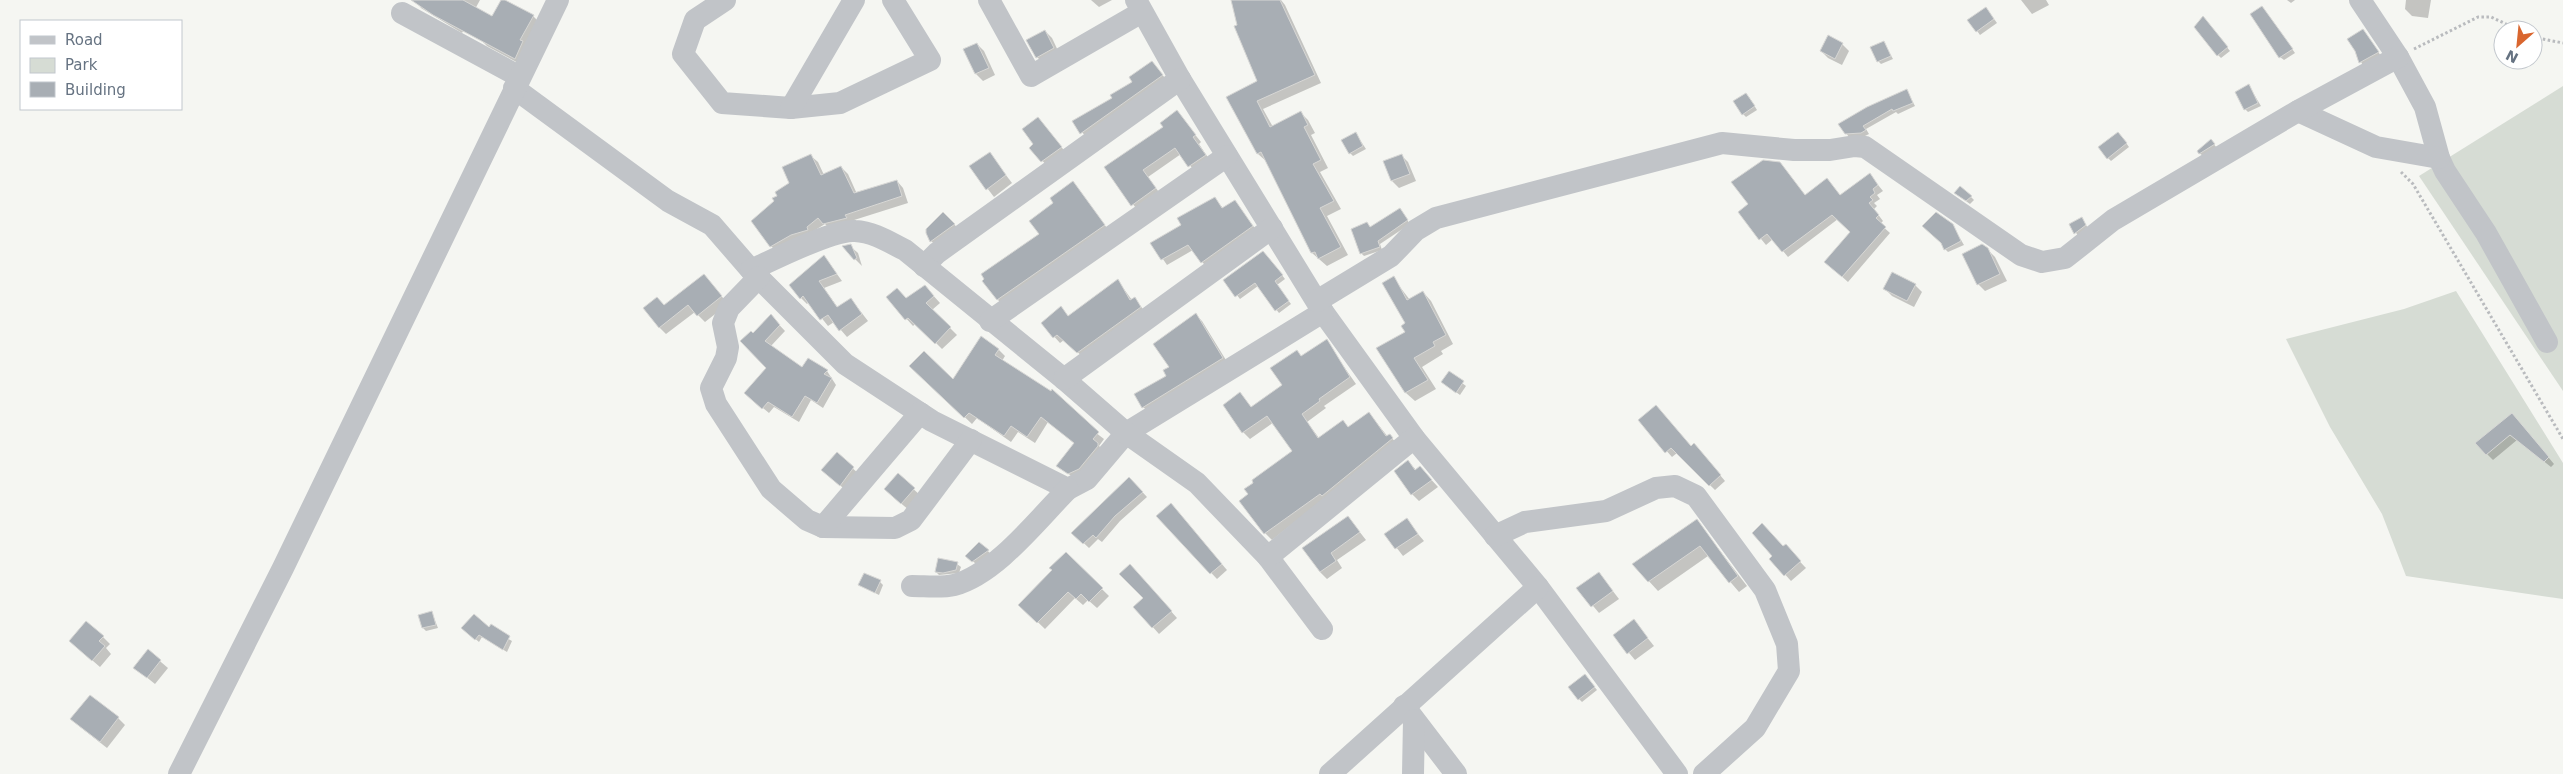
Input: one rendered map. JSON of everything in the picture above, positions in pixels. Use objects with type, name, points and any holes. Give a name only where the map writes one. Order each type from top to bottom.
[{"type":"street","points":[[179,774],[283,568],[558,0]]},
{"type":"street","points":[[724,0],[695,20],[683,54],[722,104],[791,108],[840,102],[930,60],[893,0]]},
{"type":"street","points":[[989,0],[1031,76],[1139,6],[1226,156],[1320,306],[1414,438],[1538,588],[1677,774]]},
{"type":"street","points":[[2360,0],[2398,57],[2425,107],[2439,158],[2486,233],[2547,342]]},
{"type":"street","points":[[791,108],[849,2]]},
{"type":"street","points":[[402,14],[517,83],[668,201],[712,225],[755,273],[845,364],[920,413],[1068,489]]},
{"type":"street","points":[[912,586],[953,585],[981,573],[993,565],[1068,489],[1087,479],[1126,433],[1320,306],[1391,256],[1416,230],[1436,218],[1722,143],[1794,150],[1830,150],[1855,146],[1866,148],[2021,255],[2042,262],[2065,258],[2113,220],[2298,111],[2398,57]]},
{"type":"street","points":[[924,266],[937,254],[1180,79]]},
{"type":"street","points":[[2298,111],[2376,147],[2439,158]]},
{"type":"street","points":[[990,321],[1226,156]]},
{"type":"street","points":[[1064,379],[1272,228]]},
{"type":"street","points":[[971,440],[911,520],[895,528],[822,527],[807,520],[771,489],[716,404],[711,388],[726,358],[728,347],[723,322],[729,308],[755,273],[815,241],[854,230],[884,239],[905,250],[990,321],[1064,379],[1126,433],[1197,483],[1268,557],[1322,629]]},
{"type":"street","points":[[822,527],[920,413]]},
{"type":"street","points":[[1268,557],[1414,438]]},
{"type":"street","points":[[1495,536],[1525,522],[1606,511],[1656,488],[1675,486],[1696,496],[1765,590],[1787,644],[1789,671],[1755,728],[1704,774]]},
{"type":"street","points":[[1330,774],[1409,713],[1538,588]]},
{"type":"street","points":[[1409,713],[1413,774]]},
{"type":"street","points":[[1409,713],[1456,774]]},
{"type":"path","points":[[2398,57],[2478,17],[2491,17],[2497,20]]},
{"type":"path","points":[[2543,38],[2563,42]]},
{"type":"path","points":[[2376,147],[2413,184],[2563,438]]},
{"type":"green space","points":[[2563,86],[2563,391],[2419,176]]},
{"type":"green space","points":[[2456,291],[2563,463],[2563,599],[2406,576],[2382,514],[2330,427],[2286,339],[2404,309]]},
{"type":"building","points":[[411,0],[463,0],[492,16],[501,0],[505,0],[534,15],[520,40],[523,41],[515,59],[433,15]]},
{"type":"building","points":[[1231,0],[1280,0],[1315,75],[1257,101],[1270,127],[1301,111],[1308,125],[1304,127],[1321,160],[1313,164],[1334,201],[1320,208],[1341,247],[1318,259],[1315,252],[1311,253],[1261,152],[1257,154],[1226,97],[1257,81],[1234,26],[1237,25]]},
{"type":"building","points":[[2262,6],[2293,49],[2279,58],[2250,14]]},
{"type":"building","points":[[1986,7],[1994,19],[1976,32],[1967,20]]},
{"type":"building","points":[[2203,16],[2228,47],[2217,56],[2194,27]]},
{"type":"building","points":[[2363,29],[2379,52],[2359,63],[2355,51],[2347,39]]},
{"type":"building","points":[[1045,30],[1054,48],[1036,58],[1026,40]]},
{"type":"building","points":[[1828,35],[1843,43],[1835,59],[1820,51]]},
{"type":"building","points":[[1884,41],[1891,56],[1877,62],[1870,47]]},
{"type":"building","points":[[977,43],[989,68],[975,74],[963,49]]},
{"type":"building","points":[[1152,61],[1163,75],[1080,134],[1072,121],[1112,98],[1110,95],[1132,82],[1129,77]]},
{"type":"building","points":[[2249,84],[2258,103],[2244,110],[2235,92]]},
{"type":"building","points":[[1907,89],[1913,103],[1893,111],[1892,109],[1863,126],[1866,130],[1861,133],[1845,134],[1838,124],[1867,107]]},
{"type":"building","points":[[1746,93],[1755,106],[1742,115],[1733,101]]},
{"type":"building","points":[[1177,110],[1196,135],[1193,137],[1206,155],[1188,167],[1175,148],[1143,170],[1156,188],[1131,206],[1104,167],[1163,127],[1160,123]]},
{"type":"building","points":[[1038,117],[1062,147],[1041,162],[1029,148],[1033,144],[1022,129]]},
{"type":"building","points":[[1356,132],[1363,146],[1349,154],[1341,140]]},
{"type":"building","points":[[2118,132],[2127,143],[2107,159],[2098,147]]},
{"type":"building","points":[[2211,139],[2215,144],[2199,154],[2197,151]]},
{"type":"building","points":[[990,152],[1006,175],[986,190],[969,166]]},
{"type":"building","points":[[811,154],[821,175],[841,166],[854,193],[897,180],[902,196],[845,215],[847,218],[823,224],[818,218],[807,227],[808,230],[791,235],[770,247],[751,221],[774,201],[772,198],[777,196],[775,192],[789,183],[782,167]]},
{"type":"building","points":[[1402,154],[1410,174],[1391,181],[1383,161]]},
{"type":"building","points":[[1763,160],[1780,162],[1805,195],[1827,178],[1840,195],[1870,173],[1878,185],[1873,189],[1875,193],[1870,197],[1873,200],[1869,203],[1879,215],[1876,218],[1886,227],[1842,277],[1824,262],[1850,232],[1832,215],[1782,252],[1767,234],[1759,240],[1738,212],[1748,204],[1731,182]]},
{"type":"building","points":[[1073,181],[1105,225],[997,300],[982,281],[984,279],[981,274],[1039,234],[1029,221],[1053,203],[1050,198]]},
{"type":"building","points":[[1960,186],[1972,196],[1966,201],[1954,193]]},
{"type":"building","points":[[1215,197],[1222,208],[1235,200],[1253,226],[1201,263],[1188,245],[1161,260],[1150,243],[1181,225],[1177,218]]},
{"type":"building","points":[[1400,208],[1408,220],[1378,241],[1380,247],[1360,254],[1351,229],[1367,222],[1370,227]]},
{"type":"building","points":[[943,212],[955,224],[930,242],[926,229]]},
{"type":"building","points":[[1936,212],[1953,224],[1961,241],[1944,250],[1941,243],[1922,226]]},
{"type":"building","points":[[2082,217],[2086,225],[2074,234],[2069,224]]},
{"type":"building","points":[[851,244],[857,258],[854,260],[842,246]]},
{"type":"building","points":[[1982,244],[1988,248],[2000,274],[1977,285],[1962,254]]},
{"type":"building","points":[[1263,251],[1283,275],[1275,281],[1289,301],[1275,311],[1255,283],[1235,297],[1223,280]]},
{"type":"building","points":[[824,255],[837,274],[819,281],[837,307],[851,298],[862,314],[839,331],[828,315],[820,320],[803,296],[800,299],[789,285]]},
{"type":"building","points":[[1892,272],[1916,284],[1907,301],[1883,289]]},
{"type":"building","points":[[704,274],[722,296],[697,316],[688,305],[659,328],[643,308],[657,297],[664,305]]},
{"type":"building","points":[[1394,276],[1407,300],[1423,291],[1446,335],[1433,342],[1435,346],[1414,358],[1428,380],[1405,393],[1376,348],[1405,332],[1401,326],[1405,323],[1382,283]]},
{"type":"building","points":[[1118,279],[1130,300],[1135,297],[1141,307],[1077,353],[1057,335],[1053,338],[1041,323],[1061,306],[1068,316]]},
{"type":"building","points":[[925,285],[934,296],[926,303],[951,327],[935,344],[908,318],[905,320],[886,297],[897,288],[906,298]]},
{"type":"building","points":[[1196,313],[1223,358],[1142,408],[1134,394],[1166,376],[1163,370],[1169,367],[1153,344]]},
{"type":"building","points":[[771,314],[780,325],[765,341],[802,367],[808,358],[828,370],[824,374],[832,378],[817,403],[805,396],[792,417],[768,402],[762,409],[744,393],[766,368],[740,341],[751,331],[753,333]]},
{"type":"building","points":[[981,336],[999,349],[995,355],[1051,391],[1052,389],[1099,432],[1093,439],[1098,443],[1098,446],[1079,469],[1068,474],[1056,466],[1074,443],[1041,417],[1027,437],[1011,426],[1004,436],[969,413],[964,418],[909,366],[924,351],[953,379]]},
{"type":"building","points":[[1327,339],[1350,377],[1319,399],[1320,401],[1302,414],[1318,438],[1343,420],[1348,427],[1369,412],[1386,436],[1390,434],[1393,438],[1322,496],[1320,494],[1264,534],[1239,501],[1248,494],[1244,489],[1253,483],[1252,480],[1292,451],[1267,416],[1242,433],[1223,405],[1240,392],[1251,407],[1282,385],[1270,368],[1297,350],[1301,356]]},
{"type":"building","points":[[1449,371],[1464,381],[1456,393],[1441,382]]},
{"type":"building","points":[[1656,405],[1691,446],[1694,443],[1721,475],[1709,486],[1671,448],[1665,453],[1638,420]]},
{"type":"building","points":[[2512,413],[2549,457],[2544,462],[2510,435],[2486,455],[2475,443]]},
{"type":"building","points":[[837,452],[854,467],[840,486],[821,470]]},
{"type":"building","points":[[1408,460],[1415,470],[1420,466],[1432,480],[1411,495],[1394,471]]},
{"type":"building","points":[[898,473],[915,488],[901,504],[884,489]]},
{"type":"building","points":[[1129,477],[1143,492],[1115,516],[1096,538],[1093,535],[1083,544],[1071,533]]},
{"type":"building","points":[[1171,503],[1222,564],[1210,574],[1156,516]]},
{"type":"building","points":[[1348,516],[1360,532],[1331,553],[1336,561],[1320,572],[1302,548]]},
{"type":"building","points":[[1407,518],[1418,534],[1395,549],[1384,534]]},
{"type":"building","points":[[1697,519],[1738,576],[1729,583],[1700,546],[1648,582],[1632,564]]},
{"type":"building","points":[[1762,523],[1783,546],[1786,544],[1801,561],[1784,576],[1769,559],[1772,556],[1752,533]]},
{"type":"building","points":[[979,542],[989,550],[972,562],[965,556]]},
{"type":"building","points":[[1066,552],[1103,588],[1089,602],[1081,594],[1076,599],[1068,592],[1037,623],[1018,605],[1052,570],[1049,568]]},
{"type":"building","points":[[938,558],[958,562],[956,570],[943,573],[935,572]]},
{"type":"building","points":[[1130,564],[1172,611],[1152,628],[1133,607],[1143,598],[1119,574]]},
{"type":"building","points":[[1599,572],[1613,591],[1591,607],[1576,588]]},
{"type":"building","points":[[864,573],[881,580],[875,593],[858,585]]},
{"type":"building","points":[[432,611],[436,625],[422,628],[418,615]]},
{"type":"building","points":[[474,614],[489,627],[491,624],[510,636],[503,650],[479,635],[475,640],[461,628]]},
{"type":"building","points":[[1634,619],[1648,638],[1627,654],[1613,635]]},
{"type":"building","points":[[86,621],[104,636],[99,641],[105,646],[92,661],[69,641]]},
{"type":"building","points":[[148,649],[161,660],[147,678],[133,668]]},
{"type":"building","points":[[1585,674],[1595,687],[1578,700],[1568,687]]},
{"type":"building","points":[[90,695],[119,717],[100,742],[70,719]]}]
